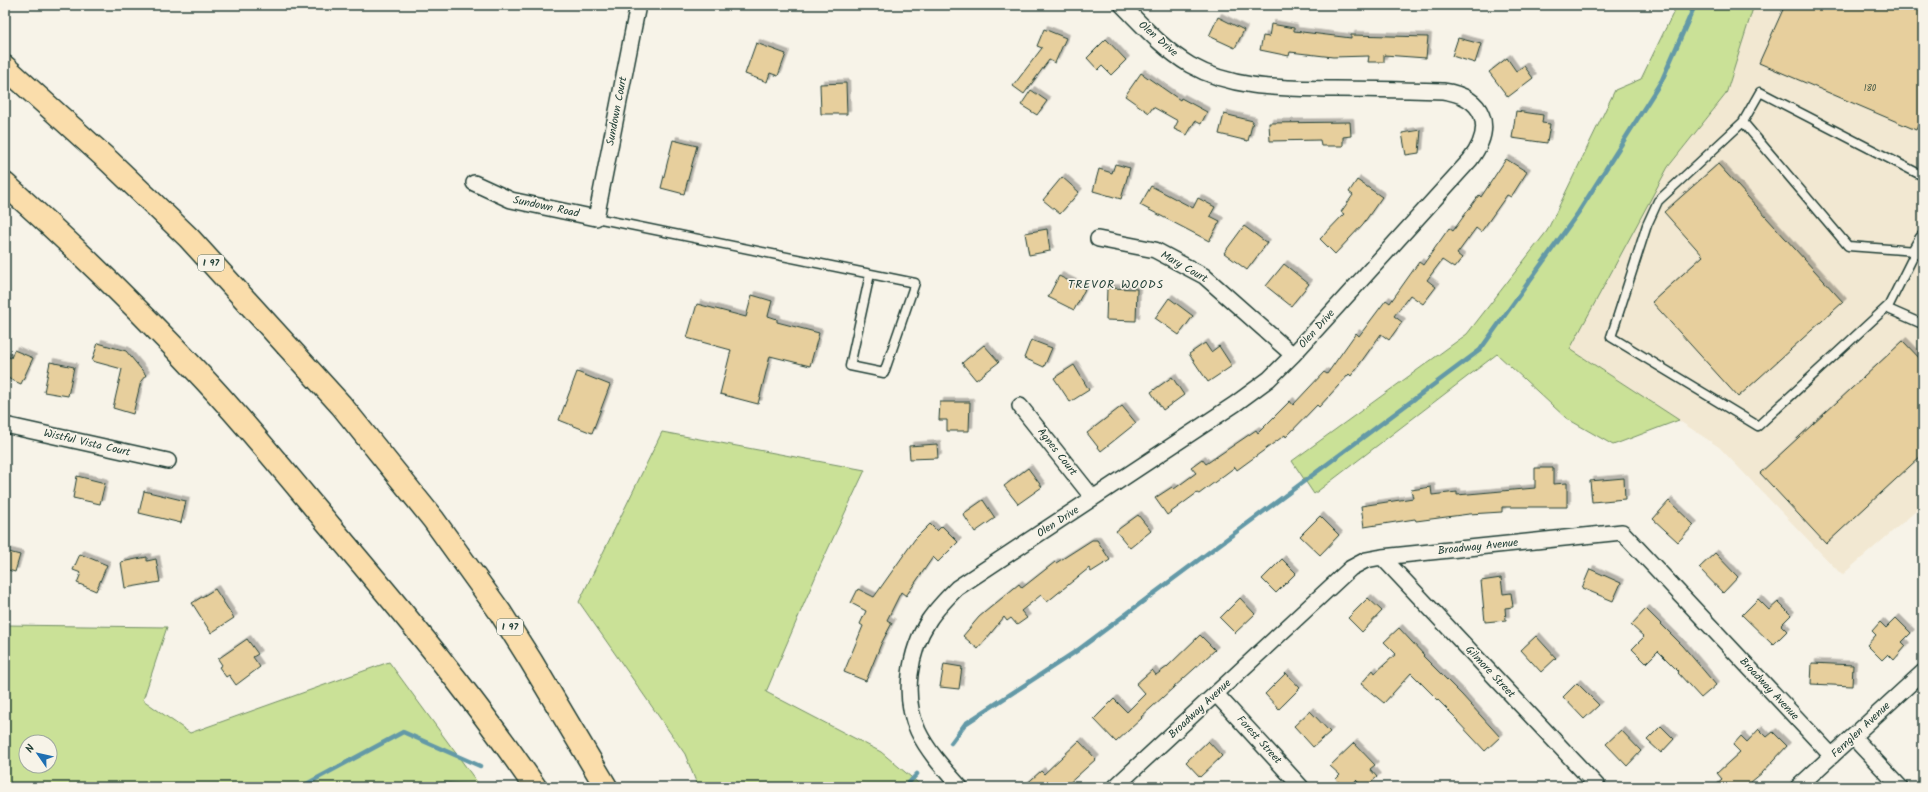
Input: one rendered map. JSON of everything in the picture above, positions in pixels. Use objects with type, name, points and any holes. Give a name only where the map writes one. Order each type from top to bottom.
[{"type":"highway","name":"I 97","points":[[5,67],[110,162],[189,238],[341,405],[433,519],[496,606],[531,661],[606,787]]},
{"type":"highway","points":[[5,184],[50,224],[125,297],[204,380],[276,461],[423,638],[535,787]]},
{"type":"street","name":"Sundown Court","points":[[596,218],[638,5]]},
{"type":"street","name":"Olen Drive","points":[[960,787],[925,744],[913,718],[909,687],[914,652],[920,636],[941,604],[957,588],[1248,395],[1269,379],[1293,355],[1474,155],[1482,140],[1484,132],[1480,111],[1466,97],[1457,93],[1443,91],[1282,88],[1240,83],[1223,79],[1190,65],[1168,50],[1122,5]]},
{"type":"street","name":"Sundown Road","points":[[474,183],[511,200],[596,218]]},
{"type":"street","name":"Mary Court","points":[[1098,239],[1155,250],[1204,276],[1293,355]]},
{"type":"street","name":"Agnes Court","points":[[1020,406],[1093,498]]},
{"type":"street","name":"Wistful Vista Court","points":[[5,425],[168,462]]},
{"type":"street","name":"Broadway Avenue","points":[[1115,787],[1351,568],[1366,560],[1382,557],[1622,532],[1832,756]]},
{"type":"street","name":"Gilmore Street","points":[[1382,557],[1598,787]]},
{"type":"street","name":"Fernglen Avenue","points":[[1798,787],[1923,672]]},
{"type":"street","name":"Forest Street","points":[[1216,694],[1301,787]]},
{"type":"street","points":[[1853,737],[1900,787]]},
{"type":"lane","points":[[1743,122],[1848,246],[1920,245],[1889,305],[1758,426],[1611,337],[1647,225],[1658,201],[1743,122],[1760,92],[1923,176]]},
{"type":"lane","points":[[596,218],[915,283],[884,373],[850,366],[870,274]]},
{"type":"lane","points":[[1886,308],[1920,323],[1923,322]]},
{"type":"shaded area","points":[[1754,5],[1923,5],[1923,505],[1842,575],[1719,447],[1570,349],[1668,167],[1726,94]]},
{"type":"green space","points":[[1677,5],[1754,5],[1726,94],[1668,167],[1570,349],[1679,420],[1613,445],[1566,418],[1497,354],[1314,494],[1292,461],[1467,334],[1547,231],[1615,90],[1641,79]]},
{"type":"green space","points":[[662,432],[865,470],[821,564],[766,692],[881,752],[923,787],[698,787],[685,754],[579,602]]},
{"type":"green space","points":[[5,625],[167,627],[143,700],[190,733],[389,662],[480,786],[445,782],[427,787],[5,787]]},
{"type":"building","points":[[1785,5],[1923,5],[1923,113],[1916,130],[1759,63]]},
{"type":"building","points":[[1218,17],[1244,30],[1235,48],[1209,36]]},
{"type":"building","points":[[1271,24],[1294,28],[1294,31],[1351,38],[1351,35],[1428,37],[1426,58],[1384,55],[1384,62],[1368,62],[1369,56],[1333,57],[1290,52],[1289,56],[1260,50],[1263,36],[1269,37]]},
{"type":"building","points":[[1044,29],[1066,38],[1055,63],[1049,60],[1024,94],[1013,86],[1042,48],[1037,46]]},
{"type":"building","points":[[1458,38],[1481,44],[1475,63],[1452,56]]},
{"type":"building","points":[[1106,39],[1126,60],[1111,75],[1102,66],[1098,70],[1087,58]]},
{"type":"building","points":[[756,43],[786,54],[778,76],[770,73],[767,82],[745,74]]},
{"type":"building","points":[[1507,58],[1516,71],[1524,66],[1533,78],[1508,97],[1489,72]]},
{"type":"building","points":[[1141,73],[1180,100],[1181,98],[1207,112],[1201,124],[1195,121],[1187,135],[1174,129],[1178,121],[1153,107],[1149,113],[1125,96]]},
{"type":"building","points":[[846,83],[847,114],[821,114],[820,84]]},
{"type":"building","points":[[1031,90],[1047,101],[1037,115],[1021,105]]},
{"type":"building","points":[[1516,111],[1543,115],[1542,123],[1550,124],[1547,143],[1512,138]]},
{"type":"building","points":[[1224,114],[1253,121],[1248,141],[1219,134]]},
{"type":"building","points":[[1350,122],[1351,136],[1343,137],[1343,146],[1321,146],[1320,140],[1270,141],[1269,123]]},
{"type":"building","points":[[1421,130],[1419,153],[1406,155],[1402,133]]},
{"type":"building","points":[[673,140],[697,146],[684,194],[661,188]]},
{"type":"building","points":[[1506,159],[1527,172],[1511,197],[1507,195],[1481,232],[1476,228],[1457,254],[1462,258],[1454,268],[1442,260],[1427,280],[1436,287],[1423,304],[1410,295],[1394,316],[1402,322],[1389,340],[1381,334],[1351,376],[1349,374],[1319,407],[1317,405],[1286,437],[1285,435],[1237,470],[1235,467],[1199,494],[1197,493],[1167,515],[1155,498],[1172,487],[1174,489],[1196,473],[1191,467],[1202,459],[1206,464],[1256,430],[1258,433],[1290,401],[1293,405],[1324,372],[1327,374],[1356,333],[1359,336],[1386,300],[1390,303],[1419,262],[1423,265],[1449,228],[1453,231],[1479,195],[1481,197]]},
{"type":"building","points":[[1115,164],[1130,168],[1121,199],[1093,191],[1099,169],[1112,173]]},
{"type":"building","points":[[1718,164],[1843,302],[1738,397],[1652,302],[1703,256],[1664,212]]},
{"type":"building","points":[[1062,177],[1079,192],[1060,214],[1043,200]]},
{"type":"building","points":[[1357,180],[1382,197],[1363,224],[1335,254],[1320,239],[1344,214],[1341,212],[1353,195],[1349,192]]},
{"type":"building","points":[[1151,186],[1193,208],[1198,198],[1215,207],[1210,216],[1220,221],[1209,241],[1140,205]]},
{"type":"building","points":[[1244,226],[1267,243],[1247,270],[1224,253]]},
{"type":"building","points":[[1047,229],[1050,251],[1029,255],[1025,233]]},
{"type":"building","points":[[1284,264],[1309,284],[1291,306],[1266,286]]},
{"type":"building","points":[[1059,276],[1085,289],[1074,310],[1048,297]]},
{"type":"building","points":[[1107,288],[1137,289],[1136,321],[1106,320]]},
{"type":"building","points":[[752,295],[772,301],[768,316],[777,319],[777,322],[819,333],[810,366],[770,356],[758,404],[720,394],[731,350],[687,338],[697,304],[746,317]]},
{"type":"building","points":[[1169,298],[1193,316],[1179,335],[1155,318]]},
{"type":"building","points":[[1031,340],[1052,348],[1044,367],[1024,358]]},
{"type":"building","points":[[1903,341],[1923,362],[1923,454],[1826,544],[1760,473]]},
{"type":"building","points":[[98,343],[126,351],[146,375],[141,381],[133,414],[113,408],[122,369],[92,361]]},
{"type":"building","points":[[1205,343],[1211,352],[1219,346],[1232,366],[1208,382],[1189,354]]},
{"type":"building","points":[[984,345],[999,362],[976,380],[962,363]]},
{"type":"building","points":[[14,350],[33,358],[21,384],[5,377],[5,355],[11,358]]},
{"type":"building","points":[[50,362],[74,367],[68,396],[44,392]]},
{"type":"building","points":[[1074,365],[1089,390],[1070,402],[1054,378]]},
{"type":"building","points":[[577,372],[610,385],[592,433],[559,420]]},
{"type":"building","points":[[1172,377],[1184,395],[1163,410],[1151,392]]},
{"type":"building","points":[[940,402],[970,402],[969,431],[947,431],[947,420],[939,420]]},
{"type":"building","points":[[1122,406],[1136,423],[1101,451],[1087,433]]},
{"type":"building","points":[[937,444],[938,458],[910,459],[909,446]]},
{"type":"building","points":[[1028,468],[1042,487],[1018,504],[1004,486]]},
{"type":"building","points":[[1535,468],[1553,468],[1553,484],[1567,483],[1567,507],[1502,507],[1502,512],[1469,514],[1416,521],[1415,519],[1364,527],[1361,506],[1413,498],[1411,490],[1431,487],[1432,495],[1457,492],[1457,495],[1535,488]]},
{"type":"building","points":[[77,476],[105,483],[100,504],[73,498]]},
{"type":"building","points":[[1624,478],[1625,499],[1592,502],[1590,481]]},
{"type":"building","points":[[144,491],[186,501],[181,523],[139,513]]},
{"type":"building","points":[[983,500],[995,518],[975,532],[963,514]]},
{"type":"building","points":[[1669,501],[1694,525],[1678,542],[1653,519]]},
{"type":"building","points":[[1138,515],[1151,531],[1130,548],[1116,531]]},
{"type":"building","points":[[1320,516],[1339,535],[1320,555],[1300,536]]},
{"type":"building","points":[[930,524],[937,531],[942,526],[958,542],[938,562],[933,557],[906,596],[901,592],[887,620],[892,623],[881,644],[866,681],[844,672],[863,626],[860,624],[866,611],[851,603],[858,589],[874,597],[915,539]]},
{"type":"building","points":[[1092,540],[1097,540],[1110,560],[1091,572],[1089,568],[1047,602],[1041,595],[1021,611],[1027,618],[1017,625],[1011,618],[1007,621],[1004,617],[978,649],[963,636],[979,617],[1019,584],[1022,588],[1055,562],[1056,563]]},
{"type":"building","points":[[5,551],[20,555],[15,572],[5,569]]},
{"type":"building","points":[[1715,553],[1738,577],[1723,593],[1699,568]]},
{"type":"building","points":[[80,554],[107,565],[96,591],[77,583],[81,573],[73,570]]},
{"type":"building","points":[[147,557],[147,561],[156,559],[160,582],[125,588],[121,562]]},
{"type":"building","points":[[1282,559],[1296,573],[1276,593],[1262,579]]},
{"type":"building","points":[[1590,569],[1621,583],[1613,601],[1582,588]]},
{"type":"building","points":[[1501,578],[1503,594],[1511,593],[1513,607],[1505,608],[1506,620],[1485,622],[1481,581]]},
{"type":"building","points":[[215,589],[234,618],[211,633],[192,603]]},
{"type":"building","points":[[1240,598],[1255,614],[1235,633],[1220,618]]},
{"type":"building","points":[[1368,598],[1382,611],[1362,632],[1348,618]]},
{"type":"building","points":[[1758,599],[1769,610],[1778,602],[1791,615],[1781,625],[1787,631],[1773,645],[1742,615]]},
{"type":"building","points":[[1646,609],[1683,646],[1716,685],[1701,698],[1678,673],[1679,672],[1658,651],[1646,663],[1632,649],[1644,637],[1631,625]]},
{"type":"building","points":[[1896,618],[1911,633],[1902,642],[1906,646],[1894,660],[1888,654],[1882,660],[1867,645],[1876,635],[1872,631],[1880,622],[1886,628]]},
{"type":"building","points":[[1399,628],[1424,655],[1423,656],[1462,695],[1500,737],[1485,751],[1457,721],[1458,720],[1411,673],[1384,703],[1361,684],[1373,670],[1375,673],[1396,654],[1384,642]]},
{"type":"building","points":[[1200,635],[1215,650],[1141,717],[1142,718],[1116,742],[1094,719],[1114,699],[1127,712],[1145,694],[1136,684],[1152,670],[1156,675],[1167,667]]},
{"type":"building","points":[[1536,636],[1556,658],[1541,672],[1521,650]]},
{"type":"building","points":[[247,639],[258,654],[253,657],[260,667],[236,685],[229,675],[226,677],[219,667],[222,665],[218,659]]},
{"type":"building","points":[[1812,663],[1853,665],[1852,686],[1811,684]]},
{"type":"building","points":[[944,664],[962,667],[959,689],[940,687]]},
{"type":"building","points":[[1286,673],[1300,688],[1279,709],[1265,694]]},
{"type":"building","points":[[1577,683],[1599,705],[1584,719],[1563,697]]},
{"type":"building","points":[[1310,711],[1330,732],[1313,747],[1294,726]]},
{"type":"building","points":[[1661,726],[1674,739],[1661,753],[1647,740]]},
{"type":"building","points":[[1759,729],[1767,737],[1773,732],[1787,746],[1762,773],[1745,787],[1713,787],[1722,779],[1717,773],[1740,752],[1733,745],[1741,736],[1747,742]]},
{"type":"building","points":[[1621,730],[1641,751],[1627,766],[1606,744]]},
{"type":"building","points":[[1079,741],[1096,759],[1065,787],[1023,787],[1041,771],[1044,774]]},
{"type":"building","points":[[1208,741],[1222,756],[1200,777],[1186,762]]},
{"type":"building","points":[[1354,743],[1375,765],[1370,769],[1377,777],[1366,787],[1363,787],[1356,780],[1349,787],[1343,787],[1336,779],[1340,775],[1330,766]]},
{"type":"waterway","points":[[951,743],[965,724],[1078,650],[1480,350],[1578,213],[1662,80],[1695,5]]},
{"type":"waterway","points":[[301,787],[403,732],[480,766]]},
{"type":"waterway","points":[[905,787],[917,774]]},
{"type":"district","name":"TREVOR WOODS","points":[[1116,284]]}]
